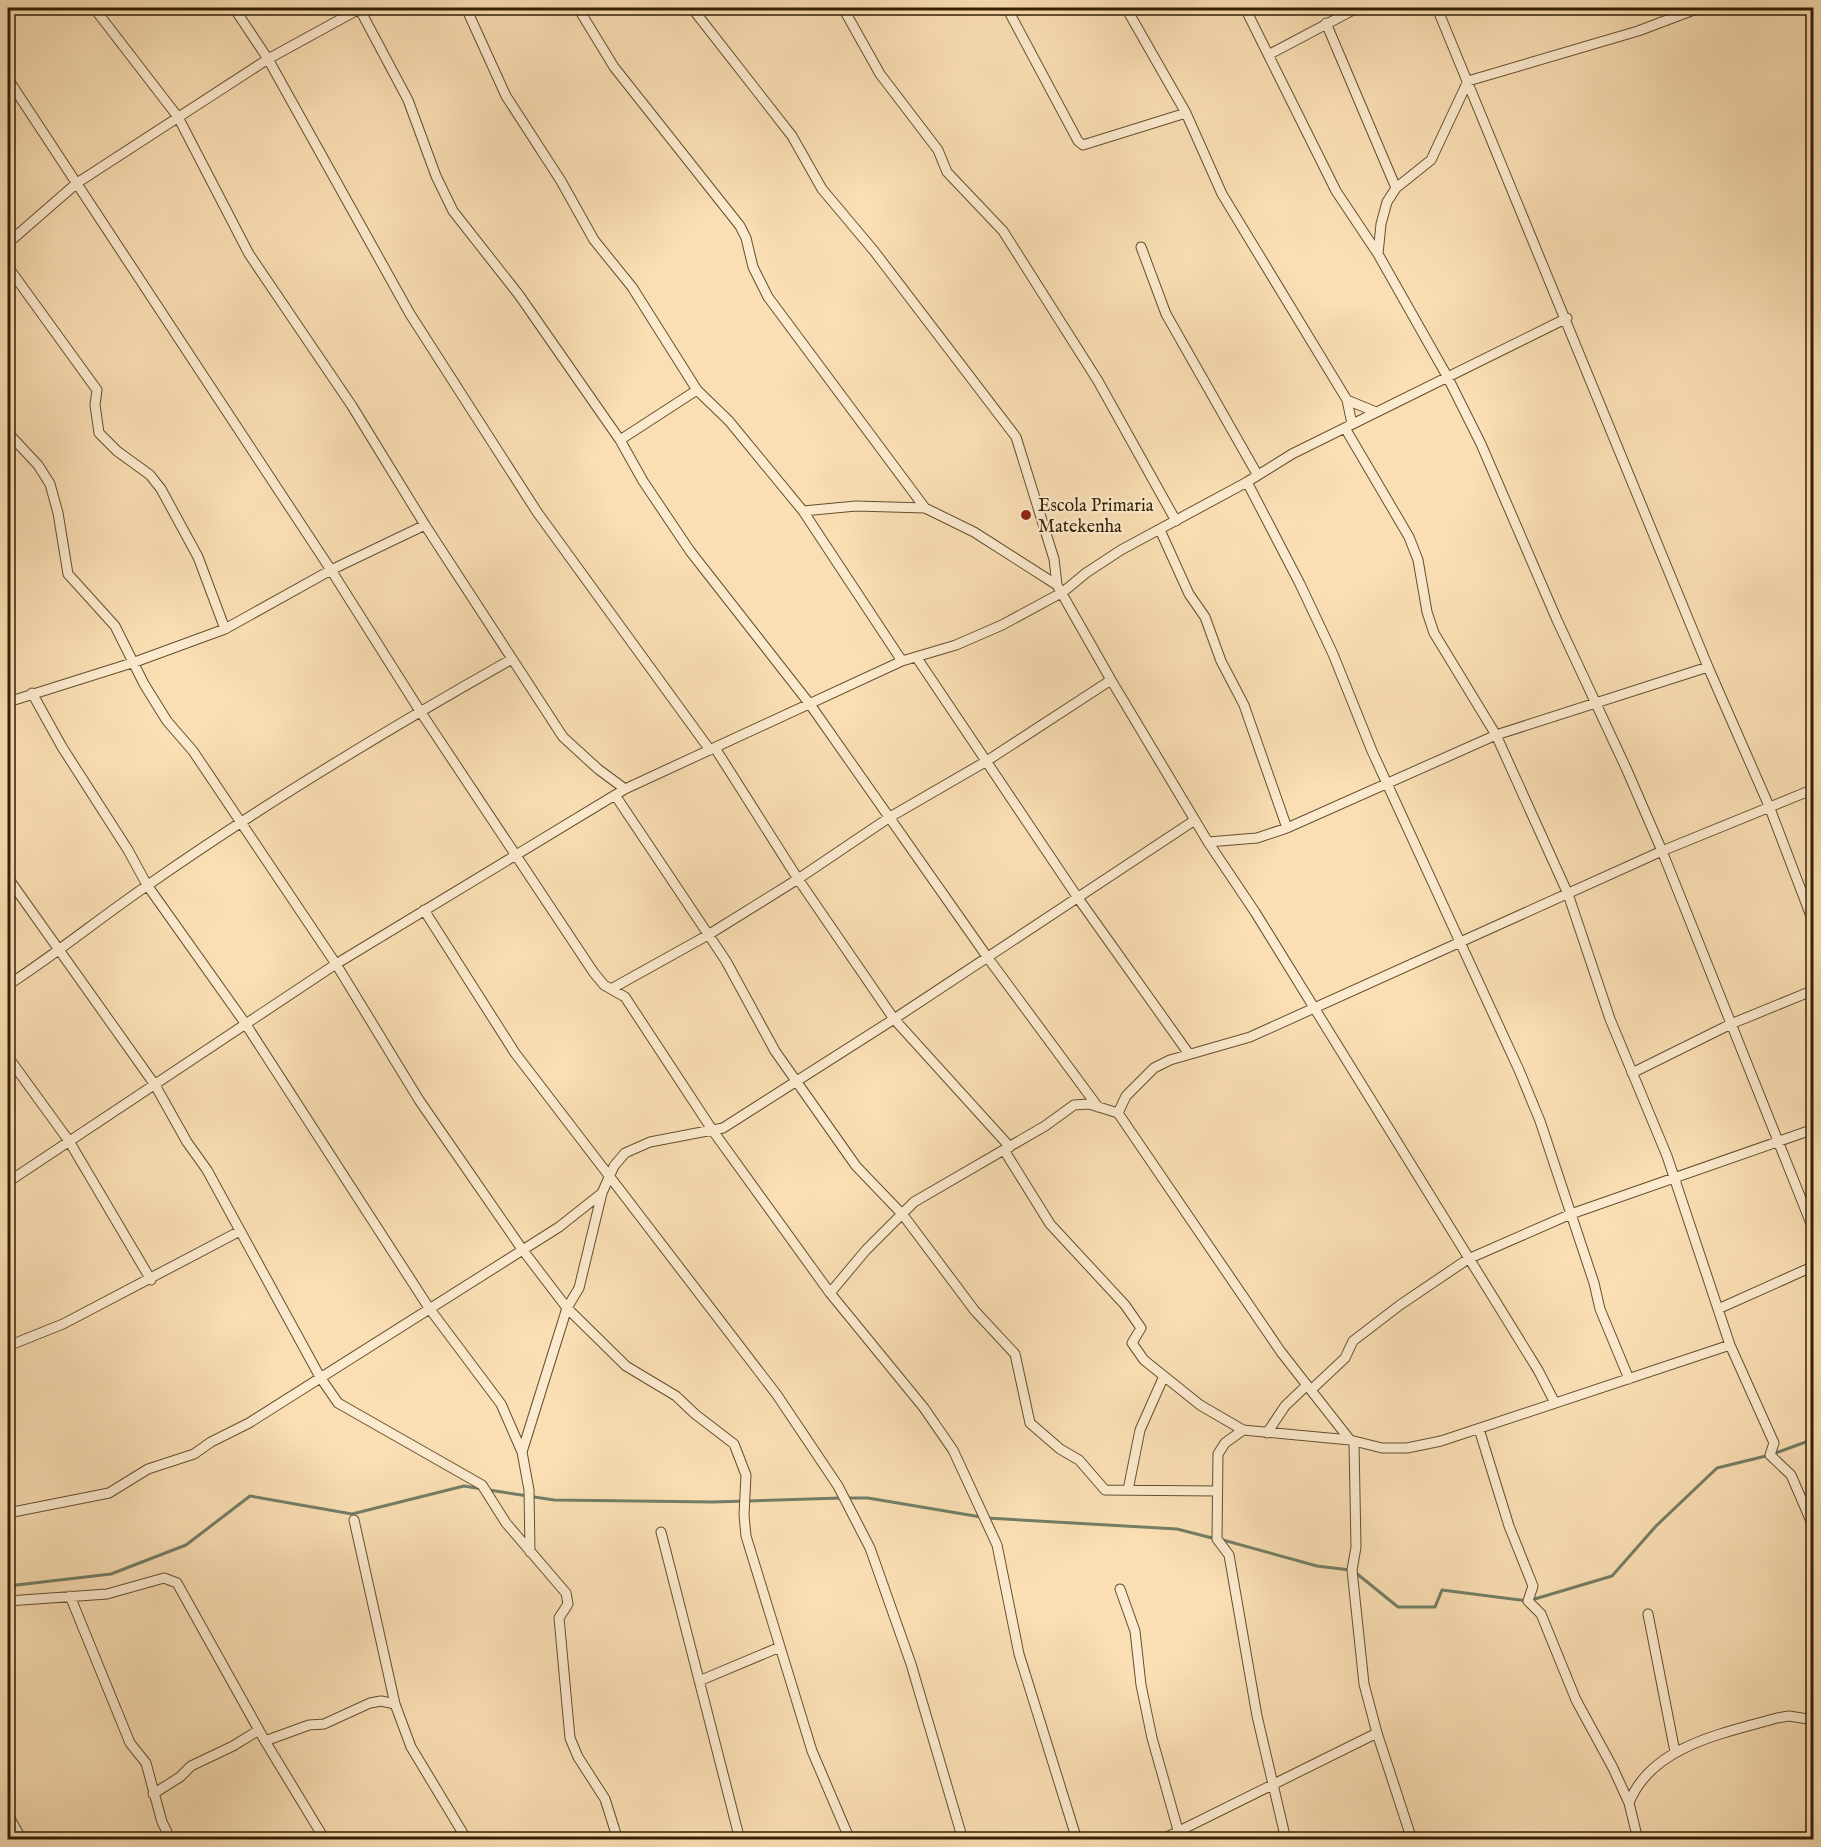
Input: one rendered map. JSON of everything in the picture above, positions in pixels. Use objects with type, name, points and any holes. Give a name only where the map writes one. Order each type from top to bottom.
[{"type":"street","points":[[94,8],[178,117],[249,255],[352,406],[425,525],[563,737],[598,769],[625,789]]},
{"type":"street","points":[[234,8],[268,59],[410,314],[537,512],[713,749],[894,1019],[1007,1149],[1050,1224],[1125,1305],[1141,1329],[1133,1346],[1144,1360],[1200,1405],[1243,1430],[1352,1442],[1382,1448],[1407,1448],[1479,1429],[1730,1345]]},
{"type":"street","points":[[8,243],[77,183],[268,59],[360,8],[408,100],[436,176],[453,211],[519,295],[620,440],[643,481],[690,551],[809,703],[988,958],[1098,1107]]},
{"type":"street","points":[[466,8],[506,96],[561,181],[594,240],[632,287],[697,390],[729,421],[803,512],[902,661]]},
{"type":"street","points":[[578,8],[614,67],[740,226],[746,238],[753,267],[768,297],[925,508]]},
{"type":"street","points":[[692,8],[792,136],[822,189],[874,251],[1016,437],[1054,559],[1060,588],[1111,680],[1208,842],[1314,1007],[1538,1370],[1555,1403]]},
{"type":"street","points":[[843,8],[880,74],[938,150],[947,172],[1003,231],[1098,381],[1176,521]]},
{"type":"street","points":[[1007,8],[1078,141],[1083,145],[1186,113]]},
{"type":"street","points":[[1126,8],[1186,113],[1222,194],[1347,400],[1348,426],[1409,537],[1418,560],[1427,612],[1434,633],[1496,735],[1568,894],[1610,1019],[1674,1178],[1730,1345],[1774,1443],[1770,1455],[1791,1475],[1814,1528]]},
{"type":"street","points":[[1245,8],[1270,54],[1336,191],[1378,254],[1447,376],[1481,444],[1557,620],[1662,852],[1814,1231]]},
{"type":"street","points":[[1270,54],[1357,8]]},
{"type":"street","points":[[1437,8],[1522,220],[1567,318],[1708,668],[1769,806],[1814,924]]},
{"type":"street","points":[[1378,254],[1381,224],[1387,202],[1396,188],[1431,160],[1468,81],[1638,31],[1699,8]]},
{"type":"street","points":[[1326,24],[1396,188]]},
{"type":"street","points":[[8,79],[331,570],[420,711],[594,973],[625,997],[713,1131],[830,1293],[924,1408],[953,1450],[998,1545],[1019,1654],[1077,1839]]},
{"type":"street","points":[[1141,247],[1166,314],[1257,474]]},
{"type":"street","points":[[8,267],[97,390],[94,405],[99,434],[117,451],[150,475],[161,489],[198,557],[225,629]]},
{"type":"street","points":[[8,1182],[336,964],[625,789],[902,661],[917,658],[1002,625],[1104,561],[1247,482],[1257,474],[1447,376],[1567,318]]},
{"type":"street","points":[[620,440],[697,390]]},
{"type":"street","points":[[1347,400],[1376,412]]},
{"type":"street","points":[[8,433],[38,465],[50,484],[58,513],[68,574],[115,626],[144,684],[167,721],[193,751],[336,964],[419,1100],[522,1249],[567,1308],[626,1366],[676,1396],[734,1444],[746,1475],[744,1515],[746,1536],[813,1751],[850,1839]]},
{"type":"street","points":[[1247,482],[1309,604],[1459,942],[1519,1070],[1571,1214],[1600,1309],[1629,1379]]},
{"type":"street","points":[[803,512],[856,506],[925,508],[974,532],[1060,588]]},
{"type":"street","points":[[8,702],[135,662],[225,629],[331,570],[425,525]]},
{"type":"street","points":[[1160,530],[1189,594],[1205,618],[1221,661],[1244,705],[1287,828]]},
{"type":"street","points":[[917,658],[1078,898],[1189,1054]]},
{"type":"street","points":[[8,985],[59,952],[147,885],[240,824],[420,711],[512,659]]},
{"type":"street","points":[[1208,842],[1257,838],[1287,828],[1389,785],[1496,735],[1708,668]]},
{"type":"street","points":[[611,988],[708,935],[798,879],[890,817],[985,762],[1111,680]]},
{"type":"street","points":[[32,693],[62,747],[129,850],[147,885],[245,1023],[429,1308],[501,1404],[522,1452],[529,1490],[530,1552]]},
{"type":"street","points":[[1118,1113],[1126,1096],[1154,1068],[1189,1054],[1250,1037],[1662,852],[1814,789]]},
{"type":"street","points":[[615,795],[726,961],[775,1051],[856,1166],[903,1215],[975,1311],[1016,1354],[1030,1423],[1060,1449],[1079,1460],[1101,1488],[1217,1491]]},
{"type":"street","points":[[522,1452],[567,1308],[579,1288],[602,1192],[614,1166],[625,1154],[650,1142],[713,1131],[798,1082],[1195,820]]},
{"type":"street","points":[[8,878],[155,1085],[187,1142],[207,1170],[320,1377],[338,1403],[482,1485],[506,1523],[566,1593],[568,1604],[559,1618],[570,1738],[578,1757],[605,1799],[618,1839]]},
{"type":"street","points":[[424,910],[515,1053],[777,1395],[838,1486],[874,1558],[910,1664],[963,1839]]},
{"type":"street","points":[[1632,1073],[1731,1024],[1814,990]]},
{"type":"street","points":[[8,1057],[69,1141],[152,1280]]},
{"type":"street","points":[[830,1293],[866,1250],[914,1202],[1007,1149],[1074,1106],[1089,1104],[1118,1113],[1196,1230],[1309,1388],[1352,1442],[1356,1547],[1353,1570],[1364,1684],[1377,1733],[1412,1839]]},
{"type":"street","points":[[1267,1433],[1285,1406],[1345,1358],[1353,1341],[1400,1305],[1468,1259],[1571,1214],[1814,1129]]},
{"type":"street","points":[[8,1513],[109,1493],[148,1469],[194,1454],[211,1442],[249,1423],[559,1227],[602,1192]]},
{"type":"street","points":[[8,1346],[63,1324],[152,1280],[240,1231]]},
{"type":"street","points":[[1718,1309],[1814,1266]]},
{"type":"street","points":[[1128,1490],[1140,1430],[1164,1376]]},
{"type":"street","points":[[1479,1429],[1509,1526],[1533,1586],[1528,1601],[1541,1614],[1576,1700],[1629,1803],[1638,1839]]},
{"type":"street","points":[[1243,1430],[1225,1443],[1218,1454],[1217,1539],[1229,1555],[1271,1783],[1286,1839]]},
{"type":"street","points":[[354,1520],[395,1704],[411,1747],[467,1839]]},
{"type":"street","points":[[661,1532],[740,1839]]},
{"type":"street","points":[[8,1601],[127,1590],[164,1578],[177,1582],[265,1741],[325,1839]]},
{"type":"street","points":[[1120,1589],[1135,1631],[1141,1685],[1152,1738],[1178,1830]]},
{"type":"street","points":[[70,1596],[130,1743],[146,1763],[153,1794],[171,1839]]},
{"type":"street","points":[[1648,1614],[1675,1752]]},
{"type":"street","points":[[699,1681],[780,1647]]},
{"type":"street","points":[[265,1741],[298,1728],[340,1718],[370,1704],[381,1701],[395,1704]]},
{"type":"street","points":[[1629,1803],[1636,1785],[1675,1752],[1777,1718],[1789,1716],[1814,1720]]},
{"type":"street","points":[[153,1794],[180,1777],[191,1766],[233,1746],[259,1730]]},
{"type":"street","points":[[1161,1839],[1271,1783],[1377,1733]]},
{"type":"street","points":[[8,1815],[22,1839]]},
{"type":"waterway","points":[[1356,1573],[1398,1607],[1435,1607],[1442,1590],[1528,1601],[1612,1576],[1656,1526],[1717,1468],[1770,1455],[1814,1439]]},
{"type":"waterway","points":[[8,1586],[111,1574],[186,1545],[250,1496],[352,1514],[464,1486],[482,1489]]},
{"type":"waterway","points":[[489,1490],[554,1500],[713,1502],[841,1498]]},
{"type":"waterway","points":[[848,1498],[868,1498],[981,1517]]},
{"type":"waterway","points":[[987,1518],[1177,1529],[1216,1539]]},
{"type":"waterway","points":[[1223,1540],[1317,1566],[1350,1570]]},
{"type":"place","name":"Escola Primaria Matekenha","points":[[1026,515]]}]
